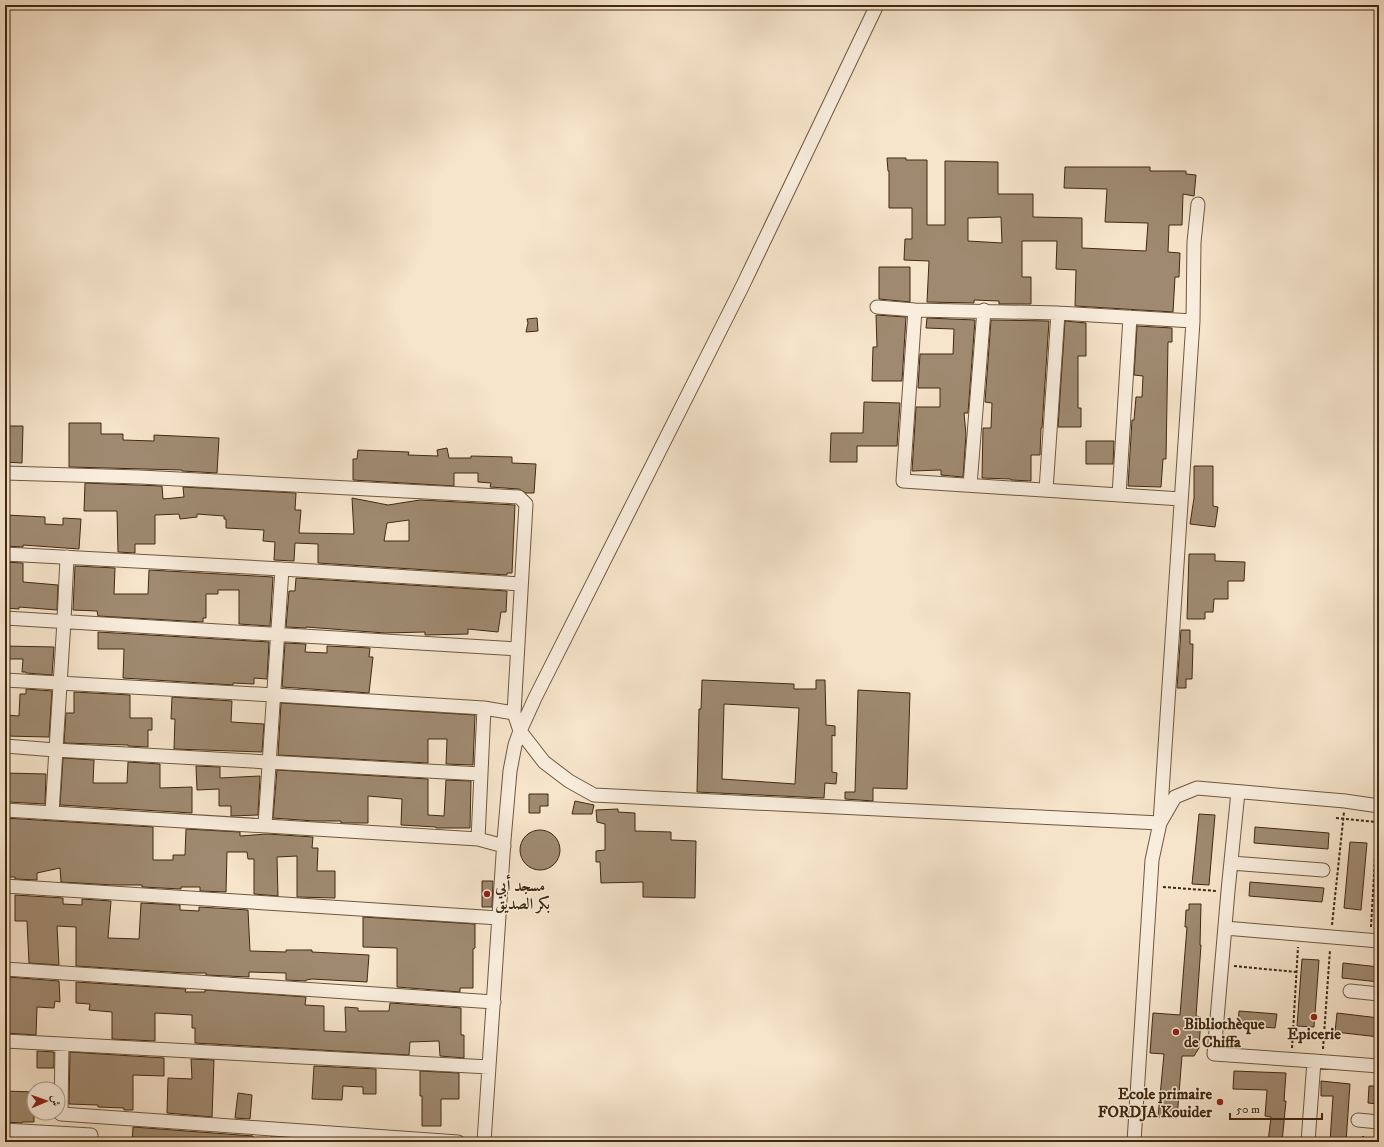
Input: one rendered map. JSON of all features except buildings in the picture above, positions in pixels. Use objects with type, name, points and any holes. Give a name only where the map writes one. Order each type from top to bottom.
[{"type":"street","points":[[484,1142],[510,771],[520,731],[535,698],[742,286],[877,5]]},
{"type":"street","points":[[1134,1141],[1152,860],[1160,823],[1193,321],[1194,242],[1198,204]]},
{"type":"street","points":[[877,308],[1058,312],[1193,321]]},
{"type":"street","points":[[915,310],[903,481],[1181,499]]},
{"type":"street","points":[[970,485],[984,310]]},
{"type":"street","points":[[1046,490],[1058,312]]},
{"type":"street","points":[[1119,495],[1130,317]]},
{"type":"street","points":[[5,473],[140,477],[520,497],[526,504],[514,713],[520,731],[544,762],[569,781],[594,795],[1160,823]]},
{"type":"street","points":[[5,554],[521,584]]},
{"type":"street","points":[[52,813],[67,557]]},
{"type":"street","points":[[265,825],[282,569]]},
{"type":"street","points":[[5,618],[517,649]]},
{"type":"street","points":[[5,680],[484,708],[514,713]]},
{"type":"street","points":[[478,839],[484,708]]},
{"type":"street","points":[[5,746],[481,774]]},
{"type":"street","points":[[1160,823],[1175,796],[1197,788],[1345,801],[1379,806]]},
{"type":"street","points":[[1238,792],[1214,1054],[1379,1066]]},
{"type":"street","points":[[5,810],[478,839],[504,846]]},
{"type":"street","points":[[1231,863],[1323,870]]},
{"type":"street","points":[[5,886],[499,918]]},
{"type":"street","points":[[1225,928],[1375,940]]},
{"type":"street","points":[[5,969],[494,1002]]},
{"type":"street","points":[[1350,991],[1379,994]]},
{"type":"street","points":[[5,1040],[489,1067]]},
{"type":"street","points":[[62,1044],[61,1114],[458,1142]]},
{"type":"street","points":[[1308,1142],[1318,1061]]},
{"type":"street","points":[[5,1130],[90,1138],[92,1116]]},
{"type":"street","points":[[1358,1120],[1379,1122]]},
{"type":"path","points":[[1318,1061],[1345,801]]},
{"type":"path","points":[[1375,940],[1377,822],[1379,817]]},
{"type":"path","points":[[1336,818],[1377,822]]},
{"type":"path","points":[[1150,886],[1228,892]]},
{"type":"path","points":[[1291,1059],[1296,972],[1300,934]]},
{"type":"path","points":[[1222,965],[1296,972]]},
{"type":"path","points":[[1363,1136],[1363,1142]]},
{"type":"path","points":[[1134,1141],[1171,1142]]},
{"type":"place","name":"مسجد أبي بكر الصديق","points":[[487,894]]},
{"type":"place","name":"Epicerie","points":[[1314,1017]]},
{"type":"place","name":"Bibliothèque de Chiffa","points":[[1176,1032]]},
{"type":"place","name":"Ecole primaire FORDJA Kouider","points":[[1220,1102]]}]
